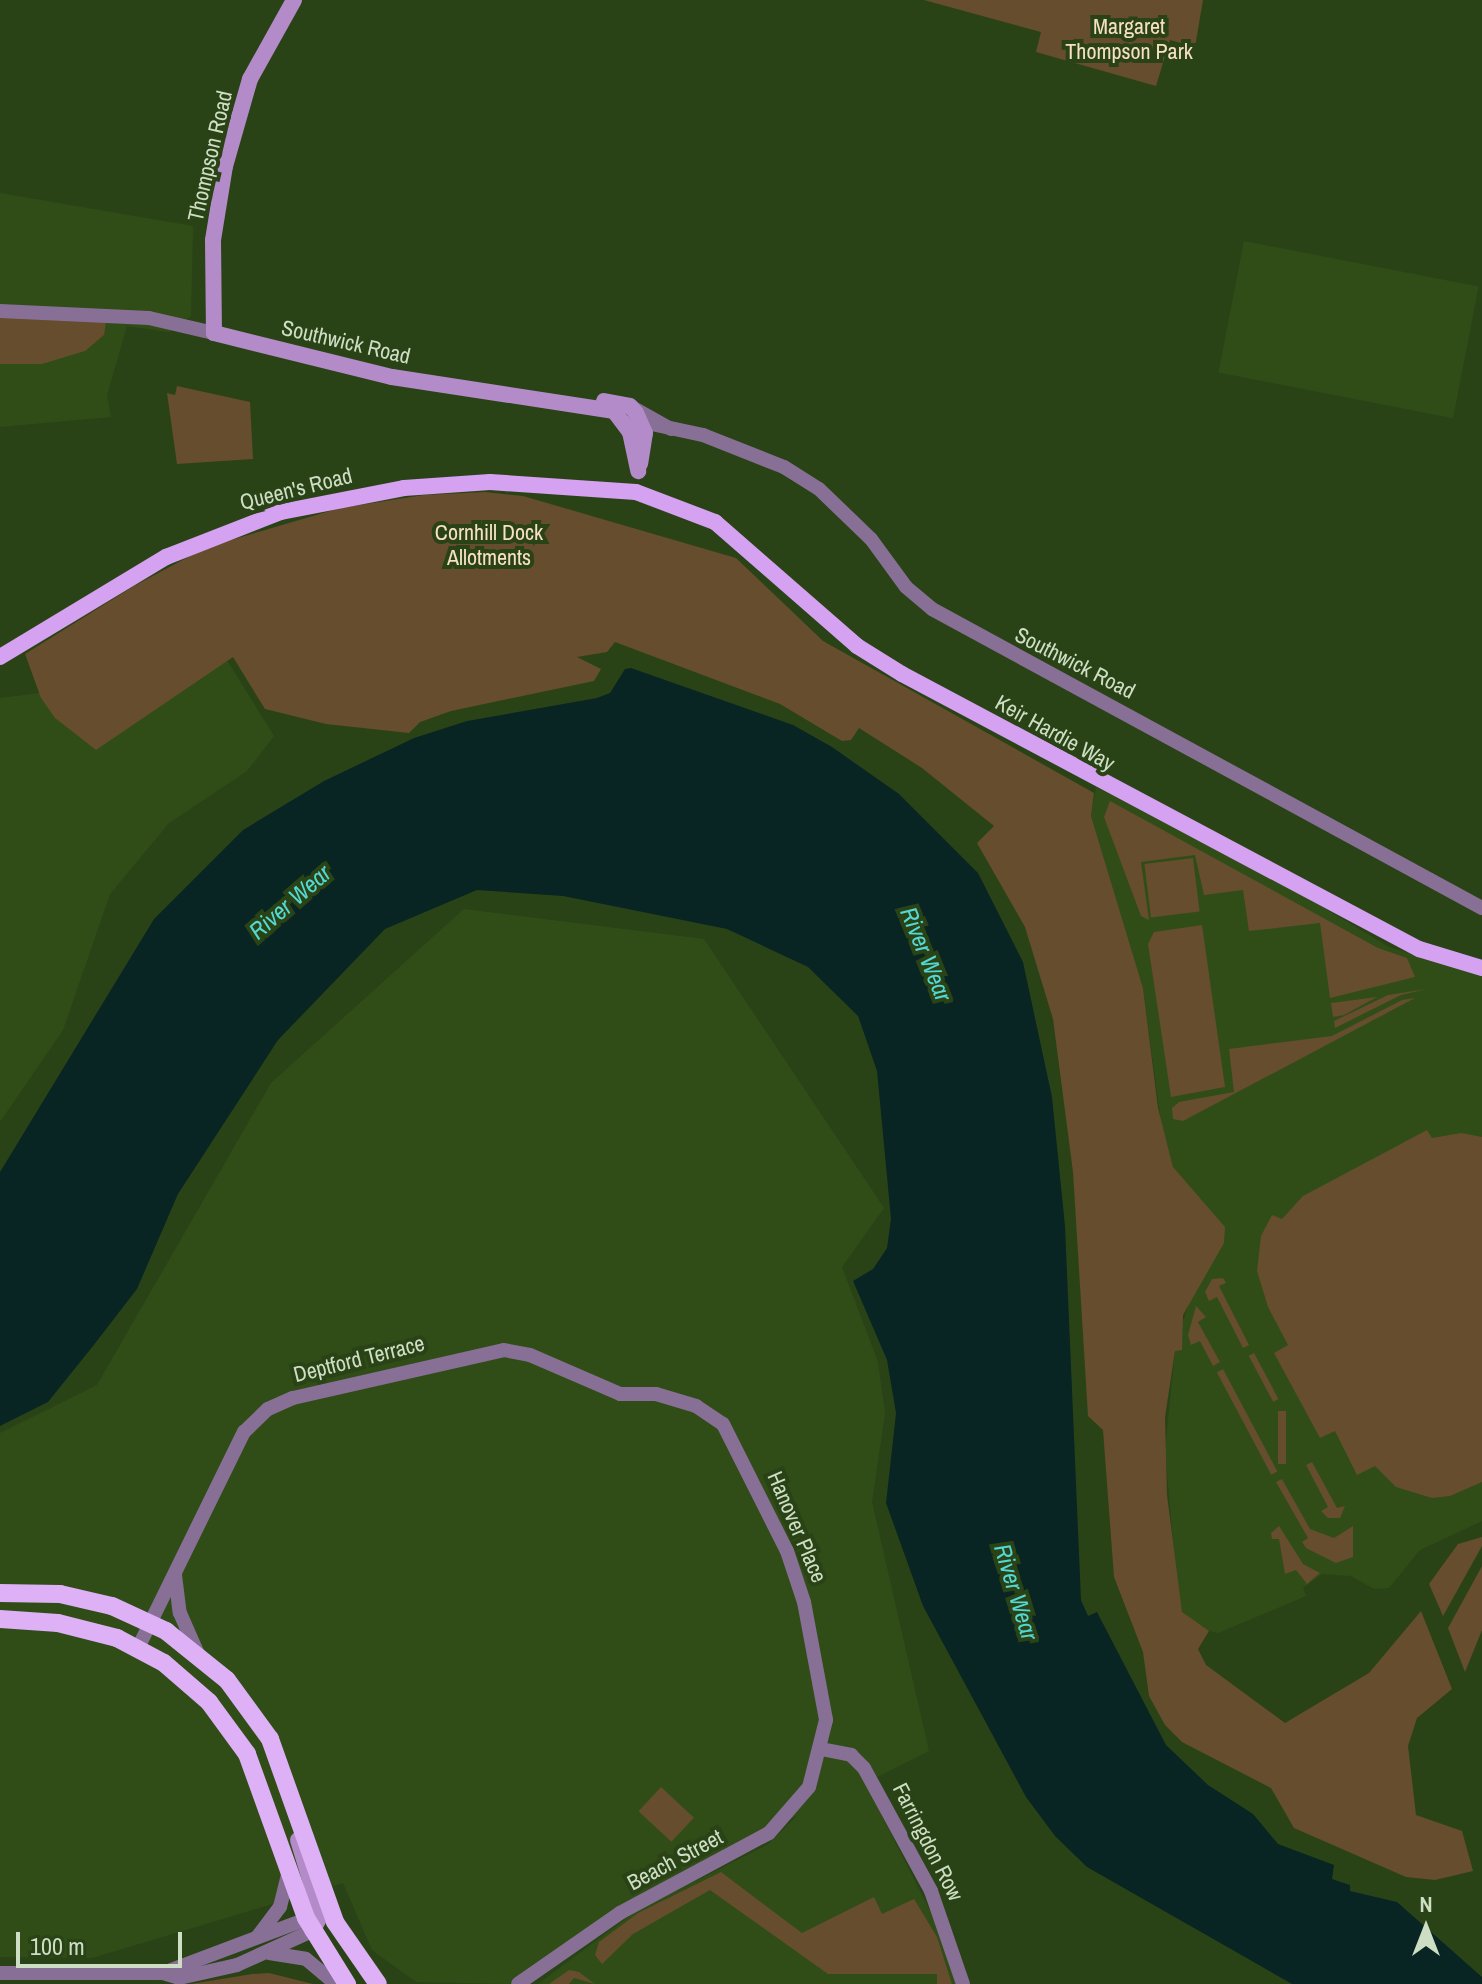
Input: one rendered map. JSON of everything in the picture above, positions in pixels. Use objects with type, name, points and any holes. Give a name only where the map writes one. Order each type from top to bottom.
[{"type":"highway","points":[[0,1593],[87,1599],[151,1623],[199,1655],[253,1710],[278,1756],[318,1922],[378,1984]]},
{"type":"highway","points":[[0,1619],[76,1626],[138,1648],[192,1686],[236,1736],[266,1797],[289,1872],[318,1922],[347,1984]]},
{"type":"main road","name":"Thompson Road","points":[[214,333],[213,251],[225,166],[250,79],[294,0]]},
{"type":"main road","name":"Southwick Road","points":[[214,333],[392,377],[622,409]]},
{"type":"main road","points":[[622,409],[641,424],[644,452],[636,492]]},
{"type":"main road","points":[[622,409],[638,471]]},
{"type":"main road","name":"Queen's Road","points":[[0,657],[166,557],[281,512],[404,488],[490,482],[636,492]]},
{"type":"main road","name":"Keir Hardie Way","points":[[636,492],[715,522],[857,646],[902,674],[1419,949],[1482,968]]},
{"type":"street","name":"Southwick Road","points":[[0,311],[105,315],[214,333]]},
{"type":"street","name":"Southwick Road","points":[[622,409],[675,431]]},
{"type":"street","name":"Southwick Road","points":[[641,424],[703,435],[784,467],[840,509],[871,539],[906,587],[932,609],[1482,908]]},
{"type":"street","name":"Deptford Terrace","points":[[138,1648],[244,1432],[268,1409],[293,1398],[504,1350],[530,1355],[620,1394],[634,1394]]},
{"type":"street","name":"Hanover Place","points":[[634,1394],[656,1394],[696,1406],[723,1424],[738,1447],[787,1551],[804,1602],[825,1699],[821,1749]]},
{"type":"street","points":[[177,1567],[180,1613],[199,1655]]},
{"type":"street","name":"Beach Street","points":[[518,1984],[620,1913],[769,1833],[800,1803],[821,1749]]},
{"type":"street","name":"Farringdon Row","points":[[821,1749],[851,1755],[864,1768],[931,1891],[963,1984]]},
{"type":"street","points":[[257,1937],[280,1907],[289,1872]]},
{"type":"street","points":[[163,1973],[257,1937],[318,1922]]},
{"type":"street","points":[[0,1973],[163,1973],[179,1978],[201,1975],[265,1954],[318,1922]]},
{"type":"street","points":[[265,1954],[306,1959],[336,1984]]},
{"type":"shaded area","points":[[0,193],[193,226],[191,316],[169,332],[127,326],[107,395],[111,417],[0,427]]},
{"type":"shaded area","points":[[1244,241],[1479,287],[1453,418],[1218,373]]},
{"type":"shaded area","points":[[212,636],[274,736],[247,771],[169,823],[110,894],[63,1030],[0,1122],[0,698],[96,686]]},
{"type":"shaded area","points":[[1096,787],[1284,884],[1389,947],[1482,975],[1482,1521],[1420,1550],[1389,1588],[1374,1589],[1351,1576],[1322,1574],[1303,1588],[1306,1596],[1218,1633],[1202,1629],[1182,1612],[1178,1598],[1165,1450],[1175,1350],[1182,1349],[1180,1330],[1191,1298],[1186,1184],[1173,1167],[1161,1122],[1143,988],[1091,816]]},
{"type":"shaded area","points":[[464,909],[704,939],[884,1208],[842,1267],[878,1362],[885,1413],[872,1502],[929,1751],[865,1783],[943,1936],[956,1984],[538,1984],[636,1911],[767,1845],[797,1816],[723,1852],[509,1984],[416,1982],[372,1950],[343,1883],[92,1958],[0,1957],[0,1433],[97,1385],[271,1083]]},
{"type":"green space","name":"Margaret Thompson Park","points":[[924,0],[1203,0],[1195,47],[1170,40],[1156,86],[1036,52],[1041,32]]},
{"type":"green space","points":[[0,311],[107,315],[104,335],[85,351],[42,364],[0,364]]},
{"type":"green space","points":[[177,386],[250,402],[253,459],[177,464],[167,393],[175,395]]},
{"type":"green space","name":"Cornhill Dock Allotments","points":[[485,492],[523,496],[736,558],[823,641],[1094,793],[1091,816],[1143,988],[1158,1108],[1173,1167],[1225,1227],[1224,1243],[1183,1315],[1182,1350],[1175,1351],[1165,1417],[1167,1495],[1182,1612],[1209,1631],[1198,1649],[1206,1665],[1285,1723],[1369,1673],[1421,1611],[1452,1689],[1417,1718],[1408,1746],[1416,1815],[1462,1831],[1473,1871],[1435,1880],[1406,1877],[1294,1828],[1271,1788],[1182,1742],[1165,1725],[1149,1696],[1143,1652],[1114,1577],[1103,1430],[1088,1416],[1073,1172],[1053,1019],[1025,927],[977,843],[994,826],[922,768],[859,728],[851,740],[842,741],[780,704],[615,642],[607,652],[577,657],[601,669],[594,681],[451,711],[420,722],[409,733],[326,724],[265,709],[233,657],[96,750],[55,718],[41,698],[25,654],[134,586],[207,547],[340,508],[424,495]]},
{"type":"green space","points":[[1110,801],[1378,948],[1407,958],[1415,977],[1330,998],[1320,923],[1249,931],[1243,890],[1204,895],[1195,855],[1141,862],[1149,920],[1141,916],[1104,817]]},
{"type":"green space","points":[[1193,858],[1200,912],[1151,918],[1144,864]]},
{"type":"green space","points":[[1202,925],[1225,1087],[1171,1097],[1148,944],[1154,932]]},
{"type":"green space","points":[[1427,989],[1401,995],[1335,1028],[1334,1021],[1388,995]]},
{"type":"green space","points":[[1377,997],[1344,1015],[1333,1017],[1331,1003]]},
{"type":"green space","points":[[1415,998],[1183,1121],[1173,1119],[1172,1108],[1179,1102],[1234,1092],[1229,1049],[1332,1036],[1402,1000]]},
{"type":"green space","points":[[1427,1130],[1432,1138],[1461,1133],[1482,1137],[1482,1482],[1450,1496],[1432,1498],[1396,1487],[1375,1466],[1357,1475],[1335,1431],[1320,1438],[1274,1353],[1288,1345],[1268,1307],[1257,1271],[1261,1236],[1272,1215],[1282,1219],[1303,1196]]},
{"type":"green space","points":[[1223,1278],[1226,1283],[1219,1286],[1249,1345],[1243,1348],[1217,1297],[1209,1301],[1205,1292],[1212,1279]]},
{"type":"green space","points":[[1196,1306],[1206,1317],[1198,1322],[1220,1362],[1213,1366],[1200,1341],[1191,1345],[1188,1335]]},
{"type":"green space","points":[[1254,1353],[1278,1399],[1273,1402],[1249,1356]]},
{"type":"green space","points":[[1223,1369],[1277,1471],[1271,1475],[1217,1372]]},
{"type":"green space","points":[[1278,1411],[1286,1411],[1286,1464],[1278,1464]]},
{"type":"green space","points":[[1312,1462],[1337,1508],[1345,1506],[1340,1518],[1328,1518],[1321,1511],[1328,1507],[1306,1465]]},
{"type":"green space","points":[[1282,1479],[1310,1529],[1334,1538],[1353,1526],[1353,1557],[1336,1563],[1306,1548],[1302,1542],[1308,1538],[1276,1482]]},
{"type":"green space","points":[[1279,1526],[1303,1564],[1320,1573],[1307,1584],[1296,1570],[1285,1574],[1279,1539],[1272,1539],[1271,1533]]},
{"type":"green space","points":[[1482,1537],[1482,1546],[1443,1616],[1429,1584],[1458,1544]]},
{"type":"green space","points":[[1482,1566],[1482,1630],[1465,1672],[1448,1628]]},
{"type":"green space","points":[[661,1787],[694,1818],[671,1842],[638,1811]]},
{"type":"green space","points":[[721,1872],[802,1933],[874,1897],[882,1914],[914,1899],[937,1937],[952,1984],[937,1984],[937,1974],[828,1974],[710,1890],[633,1934],[602,1964],[595,1955],[599,1942],[638,1913]]},
{"type":"green space","points":[[569,1970],[579,1972],[595,1984],[574,1978],[569,1984],[549,1984]]},
{"type":"green space","points":[[269,1973],[313,1984],[191,1984],[252,1974]]},
{"type":"water","name":"River Wear","points":[[631,668],[793,725],[832,747],[899,794],[978,873],[1023,962],[1052,1097],[1065,1226],[1081,1600],[1088,1616],[1097,1612],[1166,1745],[1208,1785],[1253,1814],[1278,1844],[1334,1865],[1332,1879],[1350,1885],[1350,1891],[1397,1902],[1482,1977],[1482,1984],[1292,1984],[1087,1867],[1055,1836],[1026,1797],[923,1606],[886,1503],[896,1413],[887,1360],[853,1281],[873,1269],[887,1248],[891,1219],[877,1071],[858,1016],[808,967],[727,929],[563,896],[477,890],[385,929],[278,1040],[178,1194],[137,1289],[93,1346],[48,1402],[0,1426],[0,1172],[154,919],[243,830],[324,781],[414,738],[467,721],[597,698],[610,693],[625,669]]}]
